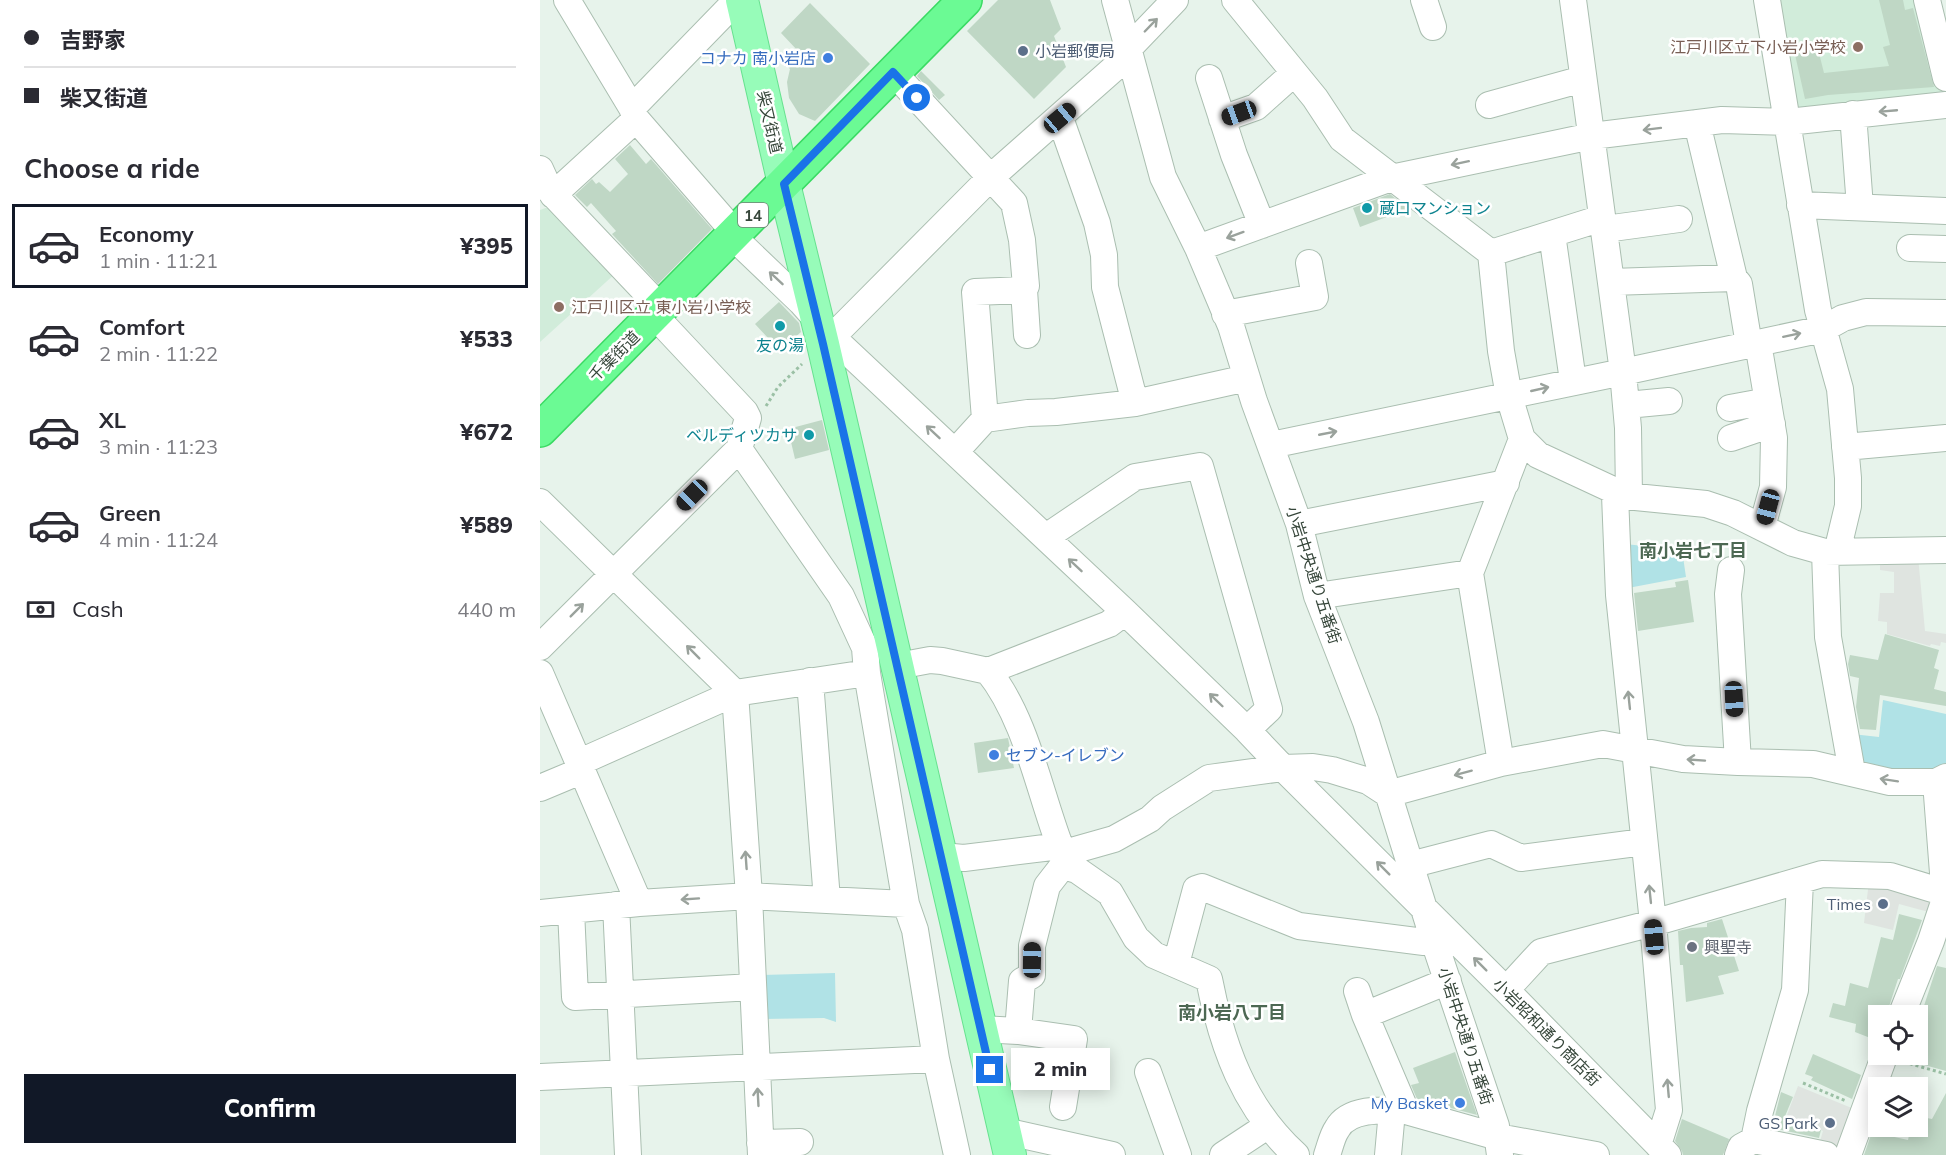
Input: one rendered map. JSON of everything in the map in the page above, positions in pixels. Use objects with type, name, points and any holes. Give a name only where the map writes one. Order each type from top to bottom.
[{"type":"highway","name":"千葉街道","points":[[540,430],[965,0]]},
{"type":"main road","name":"柴又街道","points":[[740,0],[784,184],[824,328],[898,666],[1007,1143]]},
{"type":"street","name":"小岩昭和通り商店街","points":[[567,0],[634,114],[734,234],[824,328],[1247,730],[1663,1150]]},
{"type":"street","points":[[550,198],[634,114],[740,0]]},
{"type":"street","name":"小岩中央通り五番街","points":[[1115,0],[1163,177],[1198,248],[1226,314],[1299,524],[1317,596],[1366,722],[1499,1146]]},
{"type":"street","points":[[824,328],[1060,118],[1128,52],[1175,0]]},
{"type":"street","points":[[1235,0],[1315,98],[1342,139],[1491,253],[1501,351],[1509,396],[1522,439],[1538,455],[1622,496],[1706,504],[1733,513],[1793,543],[1831,552],[1946,550]]},
{"type":"street","points":[[1424,0],[1433,27]]},
{"type":"street","points":[[1573,0],[1627,405],[1618,585],[1670,1110],[1663,1150]]},
{"type":"street","points":[[1767,0],[1800,205],[1823,329],[1840,389],[1848,506],[1831,552],[1828,638],[1852,772]]},
{"type":"street","points":[[1927,0],[1946,78]]},
{"type":"street","points":[[893,72],[1014,203],[1022,240],[1028,336]]},
{"type":"street","points":[[1222,119],[1256,107],[1294,73]]},
{"type":"street","points":[[1209,78],[1234,155],[1262,225]]},
{"type":"street","points":[[1489,105],[1583,79]]},
{"type":"street","points":[[1198,248],[1391,177],[1592,136],[1722,120],[1788,122],[1946,105]]},
{"type":"street","points":[[1852,114],[1860,207]]},
{"type":"street","points":[[1060,118],[1097,224],[1104,255],[1104,287],[1135,403]]},
{"type":"street","points":[[1697,123],[1734,278],[1738,284],[1770,412],[1774,438],[1773,487],[1762,527]]},
{"type":"street","points":[[540,169],[550,198],[658,312],[748,418],[739,448],[540,647]]},
{"type":"street","points":[[1800,205],[1946,211]]},
{"type":"street","points":[[1491,253],[1552,234],[1603,224],[1679,219]]},
{"type":"street","points":[[1552,234],[1573,381]]},
{"type":"street","points":[[1910,248],[1946,249]]},
{"type":"street","points":[[1226,314],[1315,297],[1309,263]]},
{"type":"street","points":[[1611,282],[1734,278]]},
{"type":"street","points":[[985,419],[975,292],[1024,290]]},
{"type":"street","points":[[1271,444],[1823,329],[1843,318],[1866,312],[1946,313]]},
{"type":"street","points":[[955,452],[985,419],[1135,403],[1247,378]]},
{"type":"street","points":[[1627,405],[1669,401]]},
{"type":"street","points":[[1730,408],[1770,412]]},
{"type":"street","points":[[1731,438],[1770,412]]},
{"type":"street","points":[[1845,447],[1946,438]]},
{"type":"street","points":[[1501,763],[1470,573],[1522,439]]},
{"type":"street","points":[[739,448],[841,596],[866,661],[906,904],[915,930],[936,1059],[957,1155]]},
{"type":"street","points":[[1046,537],[1135,477],[1200,466],[1269,709],[1247,730]]},
{"type":"street","points":[[1299,524],[1506,483]]},
{"type":"street","points":[[540,502],[735,693],[749,896],[761,1149],[800,1142]]},
{"type":"street","points":[[1731,570],[1728,594],[1738,762]]},
{"type":"street","points":[[1317,596],[1470,573]]},
{"type":"street","points":[[898,666],[930,660],[988,671],[1108,624],[1125,612]]},
{"type":"street","points":[[540,788],[581,766],[735,693],[810,681],[866,661]]},
{"type":"street","points":[[988,671],[997,682],[1025,741],[1065,855],[1077,870],[1110,893],[1136,938],[1154,955],[1209,979],[1216,1017],[1244,1090],[1268,1126],[1296,1155]]},
{"type":"street","points":[[540,673],[581,766],[628,904],[622,994],[623,1073],[628,1155]]},
{"type":"street","points":[[810,681],[827,900]]},
{"type":"street","points":[[941,856],[964,858],[1065,855],[1114,838],[1150,819],[1162,808],[1209,778],[1283,768],[1313,767],[1332,770],[1368,782],[1388,794],[1501,763],[1603,744],[1683,759],[1812,764],[1890,782],[1941,780],[1945,899],[1905,1005]]},
{"type":"street","points":[[1410,865],[1491,844],[1521,858],[1644,842]]},
{"type":"street","points":[[1018,1031],[1022,981],[1032,975],[1032,946],[1047,886],[1061,868],[1065,855]]},
{"type":"street","points":[[1506,990],[1541,952],[1653,923],[1822,874],[1890,876],[1945,893]]},
{"type":"street","points":[[1800,881],[1795,990],[1760,1111],[1746,1148],[1826,1155]]},
{"type":"street","points":[[1176,964],[1196,889],[1202,886],[1299,926],[1424,942],[1434,941]]},
{"type":"street","points":[[540,913],[628,904],[749,896],[906,904]]},
{"type":"street","points":[[571,910],[575,997],[753,987]]},
{"type":"street","points":[[1388,1155],[1399,1111],[1361,1003],[1448,981]]},
{"type":"street","points":[[981,1029],[1018,1031],[1074,1039],[1063,1107]]},
{"type":"street","points":[[540,1077],[936,1059]]},
{"type":"street","points":[[1848,1155],[1882,1065]]},
{"type":"street","points":[[1148,1072],[1178,1155]]},
{"type":"street","points":[[1327,1155],[1337,1128],[1347,1118],[1360,1113],[1399,1111],[1499,1146],[1596,1155]]},
{"type":"street","points":[[1223,1155],[1268,1126]]},
{"type":"street","points":[[1268,1126],[1276,1155]]},
{"type":"street","points":[[1007,1143],[1112,1155]]},
{"type":"path","points":[[1916,1065],[1946,1074]]},
{"type":"path","points":[[1803,1083],[1865,1108]]},
{"type":"shaded area","name":"江戸川区立下小岩小学校","points":[[1774,0],[1922,0],[1945,95],[1796,114]]},
{"type":"shaded area","name":"江戸川区立 東小岩小学校","points":[[551,206],[617,272],[540,342],[540,210]]},
{"type":"shaded area","points":[[1625,544],[1682,550],[1686,577],[1628,588]]},
{"type":"shaded area","points":[[1918,556],[1925,631],[1946,634],[1946,643],[1941,642],[1940,646],[1931,644],[1930,646],[1887,634],[1887,622],[1878,621],[1880,593],[1894,593],[1894,572],[1880,570],[1880,558]]},
{"type":"shaded area","points":[[1883,700],[1946,714],[1946,770],[1902,773],[1857,764],[1852,734],[1879,737]]},
{"type":"shaded area","name":"Times","points":[[1869,881],[1904,886],[1902,896],[1905,886],[1936,896],[1936,914],[1899,904],[1893,930],[1864,923]]},
{"type":"shaded area","points":[[835,973],[836,1022],[824,1018],[763,1019],[762,975]]},
{"type":"shaded area","name":"GS Park","points":[[1798,1086],[1859,1111],[1844,1148],[1819,1145],[1823,1131],[1787,1115]]},
{"type":"building","name":"小岩郵便局","points":[[998,0],[1050,0],[1061,29],[1054,36],[1066,67],[1034,99],[967,31]]},
{"type":"building","points":[[1879,0],[1903,0],[1905,10],[1913,8],[1934,87],[1828,95],[1805,99],[1794,50],[1817,45],[1824,73],[1889,66],[1883,47],[1890,45]]},
{"type":"building","name":"コナカ 南小岩店","points":[[810,3],[870,64],[815,121],[799,114],[789,98],[787,82],[790,69],[786,65],[798,51],[781,33]]},
{"type":"building","points":[[921,71],[945,95],[939,100],[917,76]]},
{"type":"building","points":[[630,145],[646,164],[651,159],[712,229],[658,284],[612,234],[616,231],[591,203],[587,207],[575,195],[592,179],[610,192],[628,174],[615,159]]},
{"type":"building","points":[[1390,194],[1408,209],[1360,227],[1353,208]]},
{"type":"building","name":"友の湯","points":[[779,302],[799,323],[801,332],[780,351],[755,324]]},
{"type":"building","name":"ベルディツカサ","points":[[822,420],[829,450],[795,459],[788,429]]},
{"type":"building","points":[[1688,580],[1694,622],[1638,631],[1634,593],[1676,587],[1675,582]]},
{"type":"building","points":[[1885,634],[1939,650],[1934,668],[1939,670],[1934,689],[1946,692],[1946,706],[1880,695],[1876,730],[1860,729],[1856,707],[1859,678],[1850,676],[1848,664],[1850,655],[1878,660]]},
{"type":"building","name":"セブン-イレブン","points":[[1008,738],[1014,768],[978,773],[974,743]]},
{"type":"building","points":[[1899,914],[1922,920],[1890,1005],[1868,1005],[1868,1037],[1855,1032],[1856,1024],[1829,1017],[1833,1003],[1845,1006],[1850,983],[1868,988],[1881,937],[1893,940]]},
{"type":"building","points":[[1722,919],[1739,971],[1718,976],[1724,994],[1686,1002],[1683,965],[1680,965],[1678,931],[1707,927],[1707,923]]},
{"type":"building","points":[[1937,966],[1946,968],[1946,1071],[1924,1065],[1928,1065],[1928,1005],[1924,1005]]},
{"type":"building","points":[[1455,1052],[1477,1115],[1417,1099],[1411,1085],[1419,1083],[1413,1068]]},
{"type":"building","points":[[1813,1054],[1861,1075],[1852,1099],[1811,1080],[1813,1077],[1805,1074]]},
{"type":"building","points":[[1781,1092],[1793,1097],[1783,1121],[1821,1130],[1819,1138],[1772,1128]]},
{"type":"building","points":[[1946,1093],[1946,1155],[1864,1155],[1870,1137],[1894,1137],[1908,1140],[1909,1137],[1928,1137],[1928,1118],[1932,1119]]},
{"type":"building","points":[[1682,1119],[1729,1139],[1723,1155],[1683,1155],[1675,1141]]},
{"type":"place","name":"江戸川区立下小岩小学校","points":[[1858,47]]},
{"type":"place","name":"小岩郵便局","points":[[1023,51]]},
{"type":"place","name":"コナカ 南小岩店","points":[[828,58]]},
{"type":"place","name":"蔵口マンション","points":[[1367,208]]},
{"type":"place","name":"江戸川区立 東小岩小学校","points":[[559,307]]},
{"type":"place","name":"友の湯","points":[[780,326]]},
{"type":"place","name":"ベルディツカサ","points":[[809,435]]},
{"type":"place","name":"セブン-イレブン","points":[[994,755]]},
{"type":"place","name":"Times","points":[[1883,904]]},
{"type":"place","name":"興聖寺","points":[[1692,947]]},
{"type":"place","name":"My Basket","points":[[1460,1103]]},
{"type":"place","name":"GS Park","points":[[1830,1123]]},
{"type":"district","name":"南小岩七丁目","points":[[1693,550]]},
{"type":"district","name":"南小岩八丁目","points":[[1232,1012]]},
{"type":"route","points":[[917,98],[893,72],[784,184],[898,666],[990,1070]]}]
